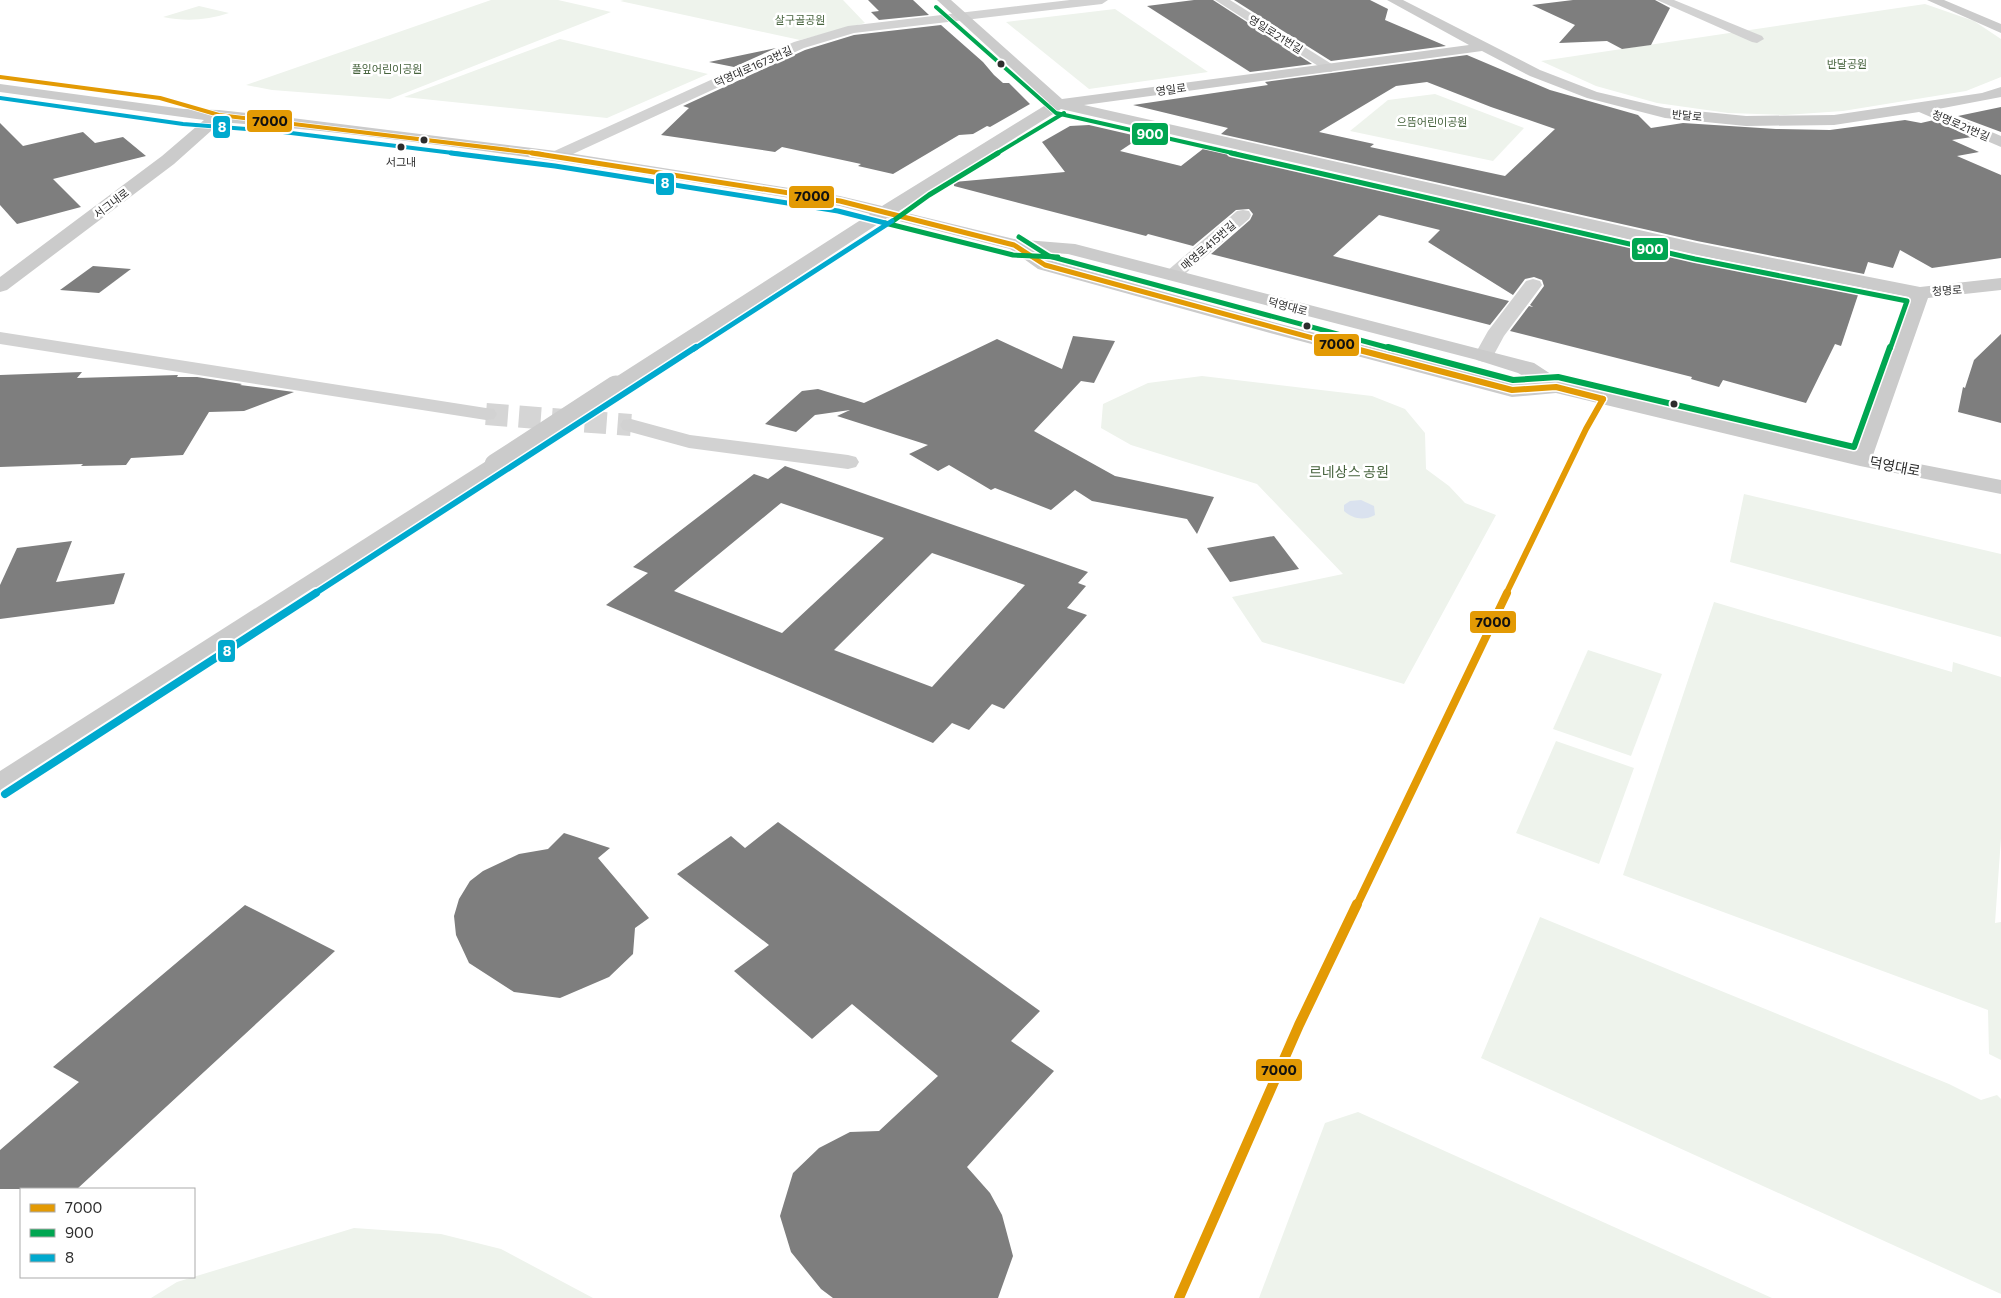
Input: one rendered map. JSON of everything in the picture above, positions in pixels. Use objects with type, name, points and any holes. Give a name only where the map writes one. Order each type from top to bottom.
[{"type":"street","points":[[943,0],[992,47],[1059,104],[1697,249],[1920,293]]},
{"type":"street","points":[[962,17],[1102,0]]},
{"type":"street","name":"영일로21번길","points":[[1221,0],[1331,68]]},
{"type":"street","name":"반달로","points":[[1393,0],[1535,73],[1592,94],[1665,113],[1746,121],[1834,120],[1983,97],[2001,92]]},
{"type":"street","points":[[1663,0],[1757,40]]},
{"type":"street","points":[[1934,0],[2001,29]]},
{"type":"street","name":"덕영대로1673번길","points":[[556,156],[811,41],[853,29],[962,17]]},
{"type":"street","name":"영일로","points":[[0,786],[923,187],[1059,104],[1484,47]]},
{"type":"street","name":"덕영대로","points":[[0,77],[160,98],[219,115]]},
{"type":"street","name":"덕영대로","points":[[0,88],[184,114],[219,115],[556,156],[840,201],[1014,245],[1068,248],[1173,275],[1526,368],[1556,387]]},
{"type":"street","name":"청명로21번길","points":[[1921,107],[2001,142]]},
{"type":"street","name":"서그내로","points":[[0,286],[168,160],[219,115]]},
{"type":"street","name":"매영로415번길","points":[[1173,275],[1243,215]]},
{"type":"street","name":"덕영대로","points":[[1014,245],[1045,265],[1277,330],[1512,390],[1556,387],[1860,459],[2001,487]]},
{"type":"street","name":"청명로","points":[[1860,459],[1920,293],[2001,284]]},
{"type":"street","points":[[1484,356],[1495,335],[1533,285]]},
{"type":"street","points":[[0,338],[486,414]]},
{"type":"street","points":[[631,425],[688,441],[848,462]]},
{"type":"green space","name":"풀잎어린이공원","points":[[491,0],[558,0],[611,12],[390,99],[272,90],[246,85]]},
{"type":"green space","name":"살구골공원","points":[[843,0],[865,23],[800,40],[620,1]]},
{"type":"green space","name":"반달공원","points":[[1925,4],[1974,21],[2001,39],[2001,77],[1966,91],[1843,111],[1785,115],[1728,113],[1657,103],[1596,86],[1541,61]]},
{"type":"green space","points":[[199,6],[229,13],[197,20],[163,17]]},
{"type":"green space","points":[[1115,9],[1208,72],[1089,89],[1006,22]]},
{"type":"green space","points":[[560,39],[708,74],[607,118],[404,97]]},
{"type":"green space","name":"으뜸어린이공원","points":[[1435,94],[1524,128],[1493,161],[1350,131],[1388,100]]},
{"type":"green space","name":"르네상스 공원","points":[[1202,376],[1372,396],[1405,409],[1425,433],[1426,469],[1449,486],[1465,503],[1496,515],[1404,684],[1262,642],[1232,597],[1343,574],[1257,484],[1131,445],[1101,428],[1103,404],[1148,383]]},
{"type":"green space","points":[[1744,494],[2001,554],[2001,637],[1730,562]]},
{"type":"green space","points":[[1714,602],[1952,672],[1953,662],[2001,677],[2001,838],[1995,923],[2001,922],[2001,1060],[1989,1054],[1988,1010],[1623,875]]},
{"type":"green space","points":[[1588,650],[1662,674],[1631,756],[1553,729]]},
{"type":"green space","points":[[1556,741],[1634,768],[1599,864],[1516,833]]},
{"type":"green space","points":[[1540,917],[1949,1084],[1981,1100],[1997,1095],[2001,1099],[2001,1294],[1481,1058]]},
{"type":"green space","points":[[1358,1112],[1772,1298],[1259,1298],[1325,1123]]},
{"type":"green space","points":[[354,1228],[441,1234],[501,1249],[593,1298],[151,1298],[177,1282]]},
{"type":"shaded area","points":[[1361,500],[1374,506],[1375,515],[1359,518],[1351,516],[1344,511],[1344,505],[1350,501]]},
{"type":"building","points":[[868,0],[913,0],[929,15],[879,20],[871,12],[879,11]]},
{"type":"building","points":[[1194,0],[1213,0],[1312,64],[1250,72],[1147,6]]},
{"type":"building","points":[[1234,0],[1370,0],[1388,9],[1385,20],[1446,46],[1331,61]]},
{"type":"building","points":[[1573,0],[1655,0],[1670,8],[1651,45],[1622,49],[1607,41],[1559,43],[1575,25],[1532,5]]},
{"type":"building","points":[[941,25],[983,62],[1003,83],[1009,83],[1030,104],[990,127],[987,126],[973,134],[959,135],[893,174],[858,166],[861,164],[782,147],[775,152],[661,135],[689,108],[683,106],[805,50],[854,35]]},
{"type":"building","points":[[776,48],[734,67],[709,62]]},
{"type":"building","points":[[1467,55],[1550,90],[1638,115],[1651,128],[1683,123],[1776,129],[1830,130],[1905,120],[1921,123],[1934,120],[1972,137],[1952,140],[1979,152],[1957,156],[2001,175],[2001,258],[1932,268],[1900,250],[1893,268],[1868,262],[1864,274],[1697,241],[1221,134],[1228,128],[1133,105],[1268,85],[1265,82]],"holes":[[[1427,82],[1555,129],[1505,176],[1370,147],[1374,144],[1319,132],[1396,86]]]},
{"type":"building","points":[[2001,107],[2001,132],[1958,116]]},
{"type":"building","points":[[0,123],[23,146],[83,132],[95,143],[123,137],[146,156],[53,179],[81,207],[17,224],[0,205]]},
{"type":"building","points":[[1089,125],[1141,137],[1120,151],[1181,166],[1208,145],[1697,257],[1860,289],[1841,346],[1835,344],[1806,403],[1723,380],[1719,387],[1691,379],[1692,377],[1510,331],[1529,306],[1533,307],[1530,305],[1544,286],[1542,280],[1534,277],[1525,279],[1513,295],[1428,242],[1440,230],[1379,215],[1333,256],[1509,301],[1490,325],[1211,254],[1250,220],[1253,214],[1249,209],[1236,210],[1193,246],[1148,234],[1146,236],[954,186],[954,182],[1065,172],[1042,142],[1070,126]]},
{"type":"building","points":[[93,266],[131,269],[99,293],[60,290]]},
{"type":"building","points":[[2001,334],[2001,423],[1958,412],[1963,387],[1965,388],[1974,360]]},
{"type":"building","points":[[1073,336],[1115,341],[1094,383],[1081,381],[1034,431],[1115,476],[1214,497],[1197,534],[1187,519],[1092,501],[1075,490],[1051,510],[995,488],[991,490],[949,465],[938,471],[909,454],[928,445],[837,416],[850,410],[815,415],[796,432],[765,424],[802,391],[818,389],[864,403],[997,339],[1062,369]]},
{"type":"building","points":[[82,372],[77,378],[178,375],[177,377],[197,377],[294,392],[244,411],[209,412],[183,455],[131,458],[126,465],[81,466],[83,464],[0,467],[0,375]]},
{"type":"building","points":[[785,466],[1088,572],[1078,583],[1086,586],[1067,608],[1087,615],[1004,709],[992,704],[969,730],[952,723],[933,743],[606,605],[648,573],[633,567],[754,474],[768,479]],"holes":[[[781,503],[884,538],[782,633],[674,591]],[[932,553],[1025,585],[932,687],[834,650]]]},
{"type":"building","points":[[1274,536],[1299,569],[1230,582],[1207,548]]},
{"type":"building","points":[[72,541],[56,582],[125,573],[114,604],[0,619],[0,585],[17,548]]},
{"type":"building","points":[[778,822],[1040,1011],[1011,1041],[1054,1071],[967,1167],[990,1193],[1002,1215],[1013,1256],[998,1298],[833,1298],[821,1289],[791,1252],[780,1216],[793,1173],[819,1148],[850,1132],[879,1131],[938,1076],[852,1004],[812,1039],[734,971],[769,945],[677,874],[731,836],[745,848]]},
{"type":"building","points":[[564,833],[610,848],[598,858],[649,918],[635,928],[633,954],[609,977],[560,998],[514,992],[469,963],[456,935],[454,916],[459,899],[470,881],[483,871],[519,854],[548,849]]},
{"type":"building","points":[[245,905],[335,951],[78,1188],[0,1189],[0,1150],[79,1082],[53,1067]]},
{"type":"tunnel","points":[[486,414],[631,425]]},
{"type":"transit line","name":"900","points":[[936,7],[1056,113],[1695,259],[1907,301],[1854,447],[1558,377],[1513,380],[1049,256],[1019,237]]},
{"type":"transit line","name":"7000","points":[[0,77],[160,98],[219,115],[556,156],[840,201],[1014,245],[1045,265],[1277,329],[1512,390],[1556,387],[1603,399]]},
{"type":"transit line","name":"8","points":[[0,98],[183,124],[283,132],[555,166],[838,211],[885,223]]},
{"type":"transit line","name":"900","points":[[893,221],[929,195],[1064,113]]},
{"type":"transit line","name":"8","points":[[5,794],[892,221]]},
{"type":"transit line","name":"900","points":[[885,223],[1013,255],[1058,257]]},
{"type":"transit line","name":"7000","points":[[1179,1298],[1299,1025],[1586,429],[1603,399]]},
{"type":"place","name":"서그내","points":[[401,147]]}]
